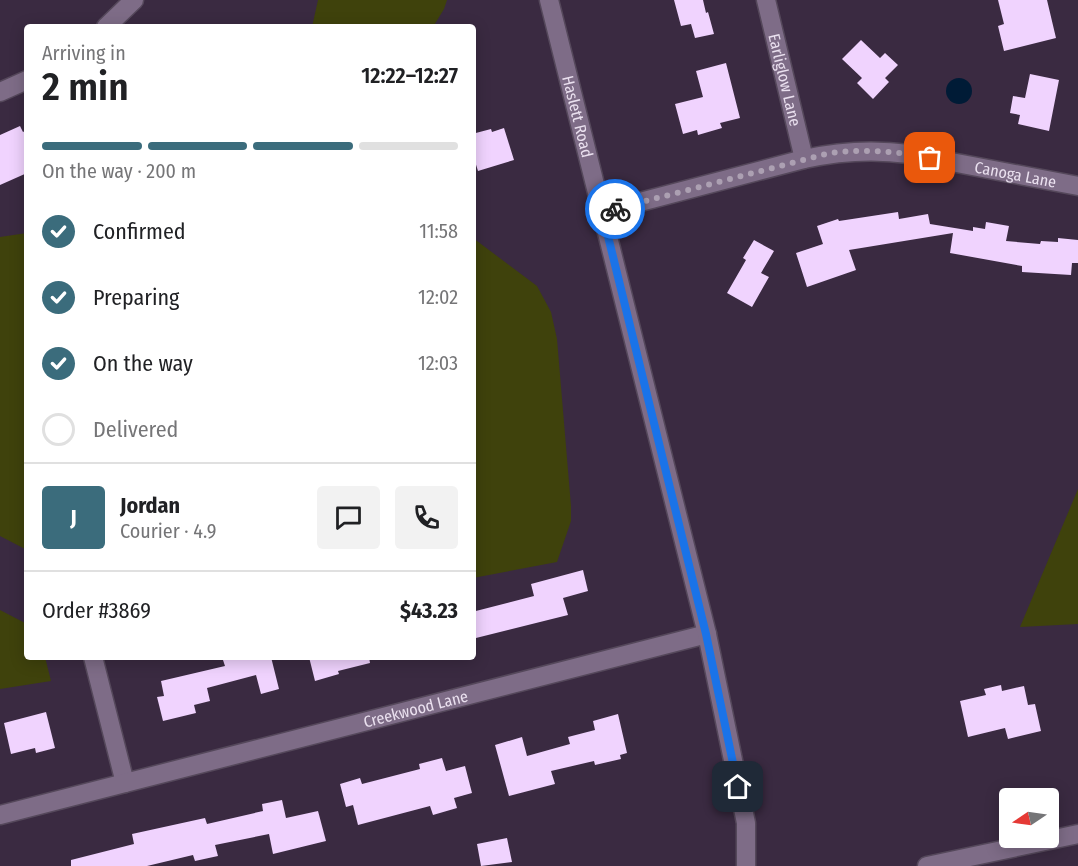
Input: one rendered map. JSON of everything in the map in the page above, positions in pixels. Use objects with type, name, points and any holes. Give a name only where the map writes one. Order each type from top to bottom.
[{"type":"street","points":[[109,24],[134,0]]},
{"type":"street","name":"Haslett Road","points":[[549,0],[706,634],[746,823],[746,866]]},
{"type":"street","name":"Earliglow Lane","points":[[766,0],[804,159]]},
{"type":"street","points":[[0,92],[24,81]]},
{"type":"street","name":"Canoga Lane","points":[[602,212],[804,159],[855,150],[882,150],[909,154],[1078,186]]},
{"type":"street","name":"Creekwood Lane","points":[[0,815],[706,634]]},
{"type":"street","points":[[94,660],[125,783]]},
{"type":"street","points":[[927,866],[1078,834]]},
{"type":"shaded area","points":[[318,0],[447,0],[435,24],[313,24]]},
{"type":"shaded area","points":[[24,233],[24,548],[0,536],[0,237]]},
{"type":"shaded area","points":[[476,240],[537,286],[551,312],[557,339],[571,506],[571,521],[557,562],[476,577]]},
{"type":"shaded area","points":[[1078,489],[1078,624],[1020,627]]},
{"type":"shaded area","points":[[0,610],[24,622],[24,660],[46,660],[51,681],[0,689]]},
{"type":"water","points":[[959,78],[968,82],[972,91],[968,100],[959,104],[950,100],[946,91],[950,82]]},
{"type":"building","points":[[674,0],[703,0],[714,34],[695,38],[691,24],[681,26]]},
{"type":"building","points":[[998,0],[1047,0],[1056,38],[1004,51],[998,26],[1004,24]]},
{"type":"building","points":[[861,40],[880,58],[885,53],[898,65],[885,78],[889,82],[873,99],[857,83],[862,78],[842,59]]},
{"type":"building","points":[[726,63],[740,118],[720,123],[722,128],[698,135],[697,130],[683,134],[675,104],[703,97],[696,71]]},
{"type":"building","points":[[1030,74],[1059,80],[1049,131],[1018,124],[1020,115],[1010,113],[1013,96],[1025,98]]},
{"type":"building","points":[[20,126],[24,132],[24,174],[0,185],[0,135]]},
{"type":"building","points":[[504,128],[514,160],[478,171],[476,133],[491,129],[492,132]]},
{"type":"building","points":[[898,212],[899,219],[928,214],[930,224],[973,231],[973,227],[985,229],[986,222],[1009,226],[1006,241],[1040,244],[1041,241],[1058,242],[1058,238],[1078,240],[1078,263],[1072,263],[1071,275],[1022,272],[1022,266],[950,253],[953,233],[849,250],[856,270],[807,287],[796,253],[823,244],[817,226],[838,219],[839,221]]},
{"type":"building","points":[[754,240],[774,251],[761,273],[769,277],[752,307],[727,293],[746,260],[743,258]]},
{"type":"building","points":[[583,570],[588,591],[563,598],[568,615],[476,638],[476,611],[534,596],[531,584]]},
{"type":"building","points":[[223,660],[272,660],[279,689],[261,694],[256,675],[207,688],[210,701],[194,705],[196,713],[163,721],[157,697],[164,696],[161,681],[225,666]]},
{"type":"building","points":[[310,660],[370,660],[370,663],[338,671],[339,674],[315,681]]},
{"type":"building","points":[[1001,685],[1002,691],[1024,686],[1028,705],[1035,704],[1041,731],[1008,739],[1005,728],[968,737],[960,701],[986,695],[984,689]]},
{"type":"building","points":[[46,712],[55,748],[36,753],[35,748],[11,754],[4,723]]},
{"type":"building","points":[[618,714],[627,753],[620,755],[621,759],[595,765],[594,761],[551,771],[555,784],[509,796],[495,745],[522,737],[527,756],[570,744],[568,737],[595,730],[593,721]]},
{"type":"building","points":[[442,758],[446,771],[465,766],[472,793],[454,798],[457,808],[433,815],[430,806],[358,825],[353,805],[346,807],[340,784],[360,778],[362,784],[420,769],[419,764]]},
{"type":"building","points":[[282,800],[286,818],[318,811],[326,841],[273,854],[269,834],[215,845],[218,856],[195,861],[193,855],[147,866],[71,866],[71,860],[134,844],[132,834],[205,818],[207,824],[263,811],[262,804]]},
{"type":"building","points":[[507,838],[512,862],[481,866],[477,844]]},
{"type":"way so far","points":[[615,209],[830,153],[882,150],[930,158]]},
{"type":"route","points":[[615,209],[602,212],[706,634],[738,787]]}]
